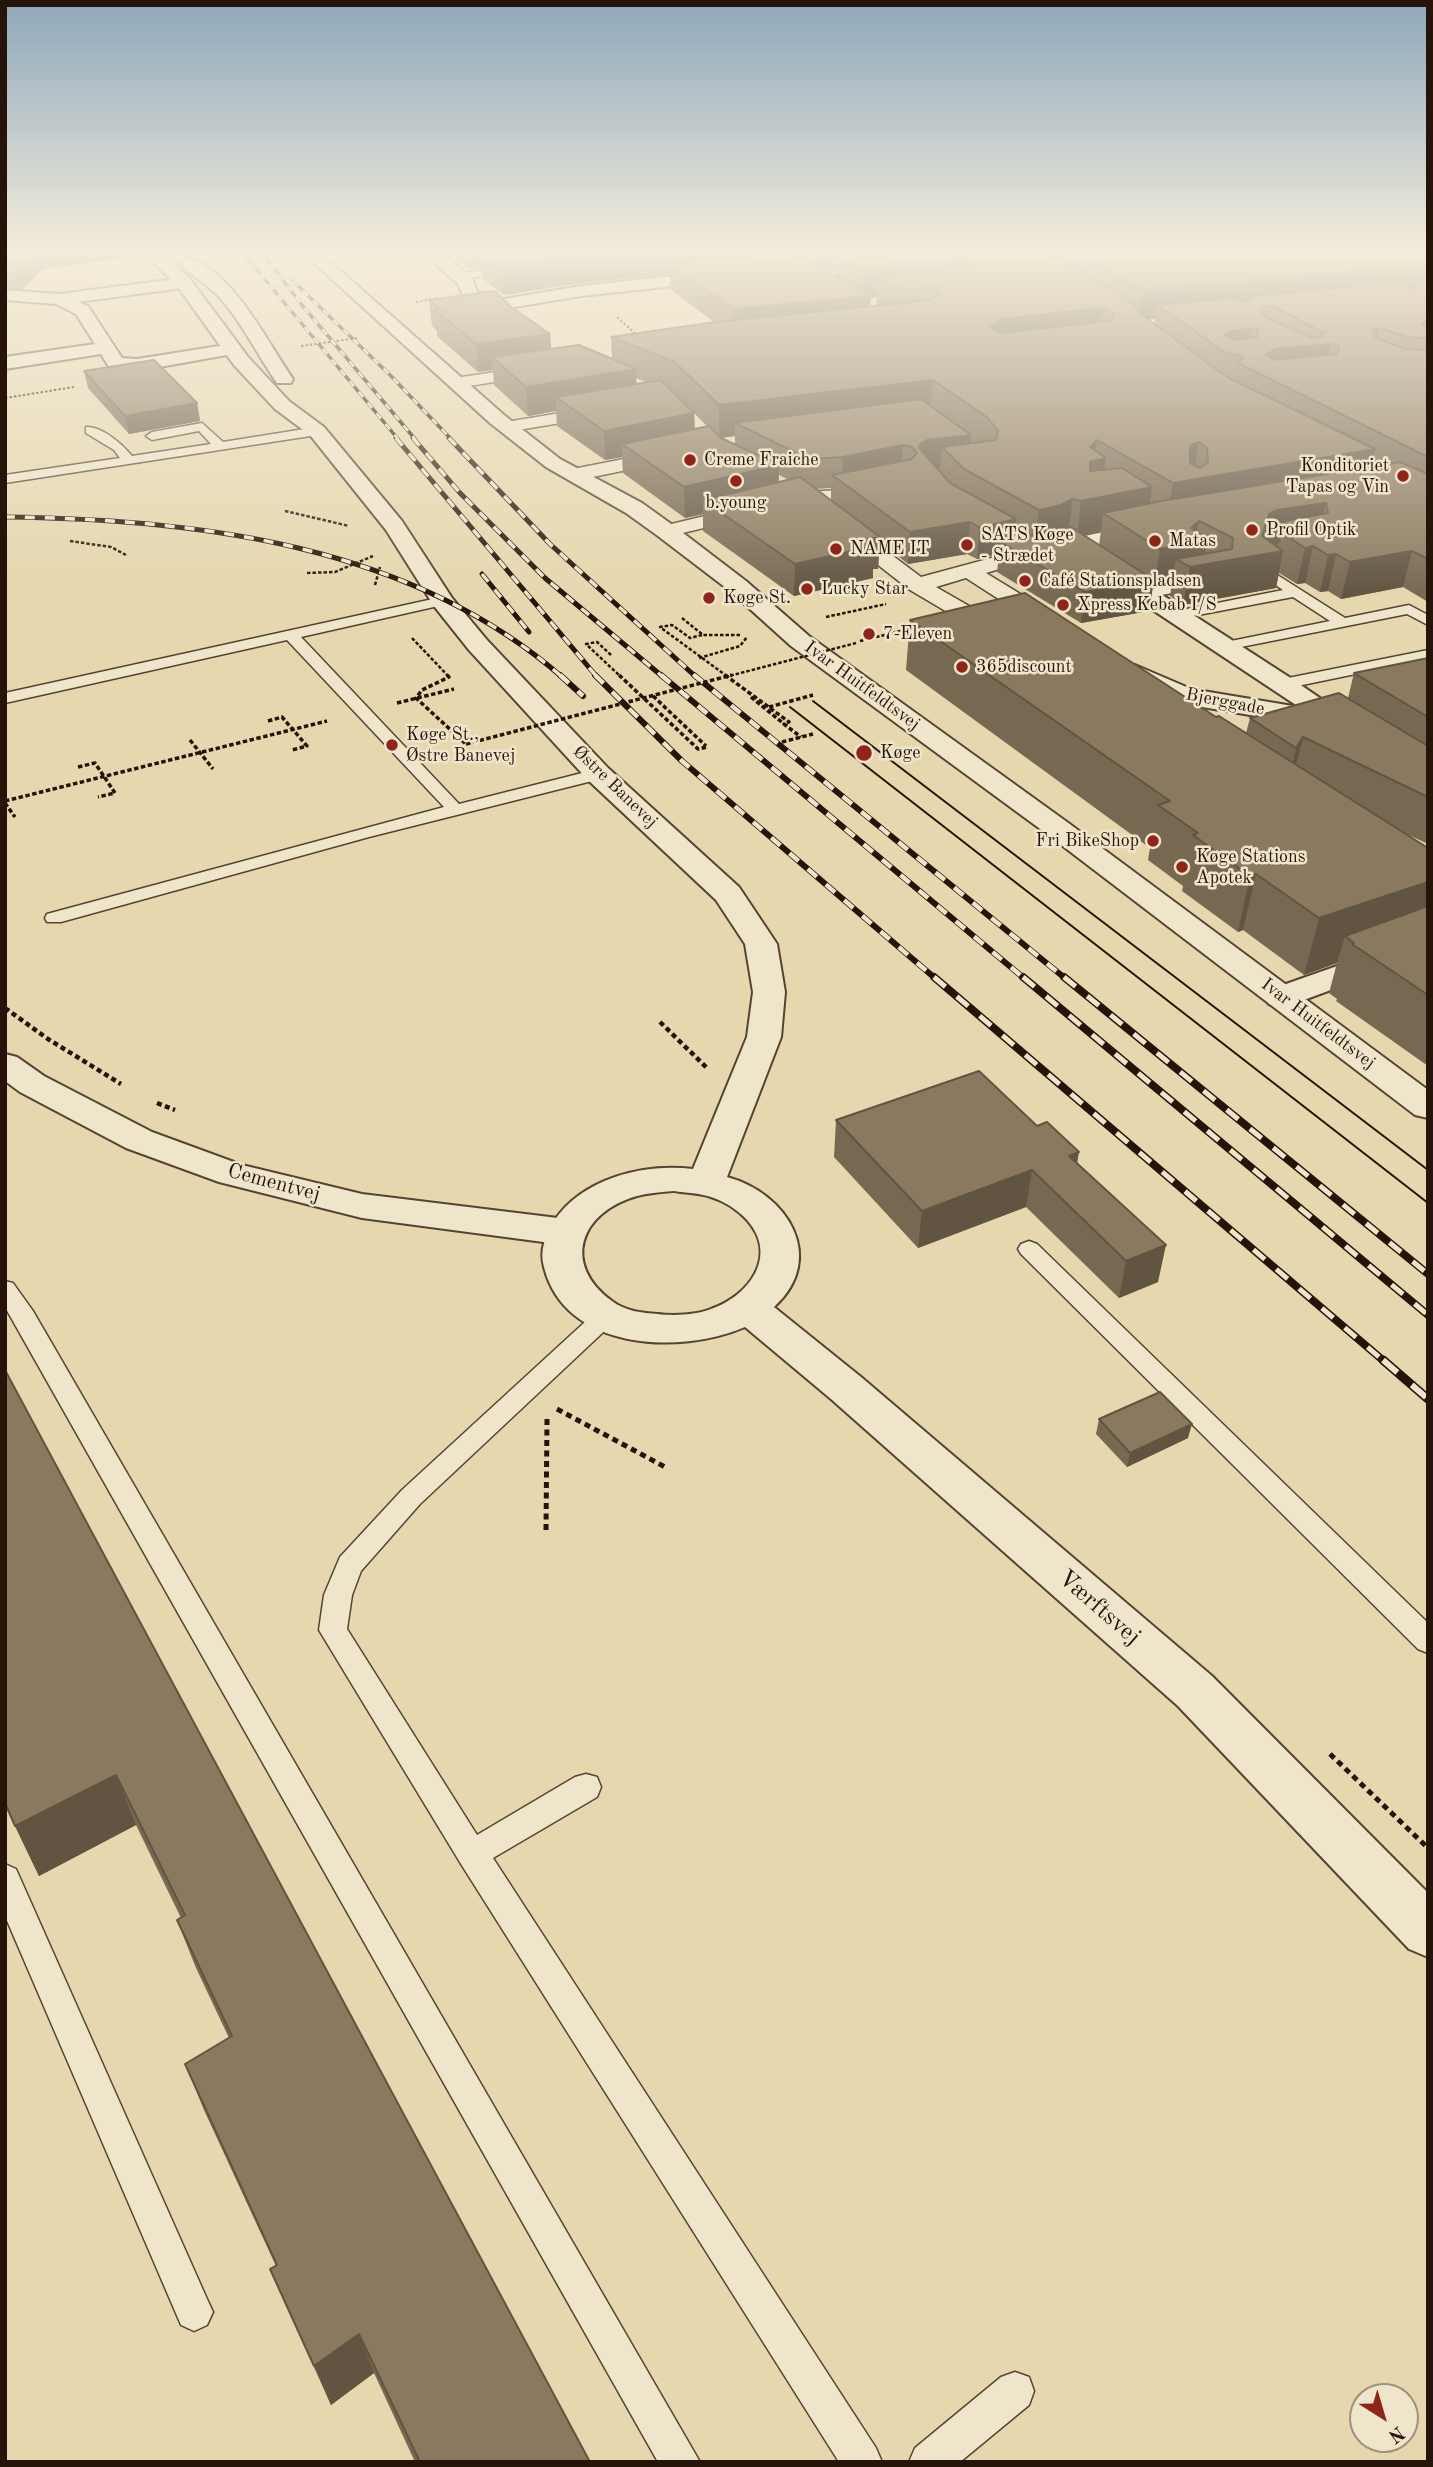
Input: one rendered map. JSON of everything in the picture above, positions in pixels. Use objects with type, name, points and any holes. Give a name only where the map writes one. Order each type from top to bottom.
[{"type":"street","name":"Østre Banevej","points":[[249,367],[282,405],[317,430]]},
{"type":"street","name":"Østre Banevej","points":[[274,367],[309,412],[317,430],[394,526],[442,601],[478,645],[598,774],[728,894],[761,944],[769,992],[764,1037],[706,1183]]},
{"type":"street","name":"Ivar Huitfeldtsvej","points":[[437,367],[506,426],[573,475],[634,508],[666,531],[800,641],[1068,836],[1428,1107]]},
{"type":"street","points":[[455,383],[558,368]]},
{"type":"street","points":[[506,426],[616,409]]},
{"type":"street","points":[[573,475],[688,452]]},
{"type":"street","points":[[666,531],[804,498],[842,496],[902,482]]},
{"type":"street","points":[[779,485],[804,498],[925,590],[987,625],[1033,611]]},
{"type":"street","points":[[925,590],[974,568],[1069,544],[1166,525]]},
{"type":"street","name":"Bjerggade","points":[[1069,544],[1283,684],[1332,711],[1428,779]]},
{"type":"street","points":[[974,568],[1073,636]]},
{"type":"street","name":"Bjerggade","points":[[1120,665],[1184,696],[1332,711]]},
{"type":"street","points":[[1157,719],[1184,696]]},
{"type":"street","points":[[1281,997],[1428,943]]},
{"type":"street","name":"Cementvej","points":[[5,1064],[32,1084],[139,1140],[232,1174],[362,1206],[566,1232]]},
{"type":"street","points":[[674,1179],[706,1183],[739,1194],[764,1212],[779,1235],[782,1261],[771,1286],[748,1308],[716,1323],[679,1329],[640,1327],[606,1316],[581,1300],[565,1278],[560,1255],[566,1232],[584,1210],[611,1192],[641,1183],[674,1179]]},
{"type":"street","name":"Værftsvej","points":[[748,1308],[846,1388],[1195,1691],[1428,1931]]},
{"type":"lane","points":[[152,436],[202,427],[219,445]]},
{"type":"lane","points":[[90,430],[118,447],[129,460]]},
{"type":"lane","points":[[5,479],[317,430]]},
{"type":"lane","points":[[1009,540],[1032,553]]},
{"type":"lane","points":[[1280,550],[1270,552],[1264,572],[1343,622]]},
{"type":"lane","points":[[1145,594],[1211,574]]},
{"type":"lane","points":[[1177,615],[1296,592]]},
{"type":"lane","points":[[5,698],[442,601]]},
{"type":"lane","points":[[1226,646],[1409,609],[1428,621]]},
{"type":"lane","points":[[290,634],[455,809]]},
{"type":"lane","points":[[1283,684],[1428,654]]},
{"type":"lane","points":[[54,918],[455,809],[598,774]]},
{"type":"lane","points":[[1029,1249],[1428,1641]]},
{"type":"lane","points":[[5,1289],[21,1311],[680,2462]]},
{"type":"lane","points":[[606,1316],[537,1397],[411,1497],[350,1565],[338,1595],[333,1630],[472,1854],[862,2462]]},
{"type":"lane","points":[[472,1854],[586,1787]]},
{"type":"lane","points":[[5,1879],[194,2312]]},
{"type":"lane","points":[[929,2462],[1015,2391]]},
{"type":"path","points":[[285,511],[352,526]]},
{"type":"path","points":[[70,541],[111,547],[126,555]]},
{"type":"path","points":[[307,573],[335,572],[377,554]]},
{"type":"path","points":[[785,626],[925,590]]},
{"type":"path","points":[[387,612],[449,677],[422,690],[416,698]]},
{"type":"path","points":[[682,618],[703,635]]},
{"type":"path","points":[[748,635],[703,635],[690,638],[672,625],[660,627],[789,722],[784,724]]},
{"type":"path","points":[[416,698],[466,744],[922,626]]},
{"type":"path","points":[[740,629],[748,635]]},
{"type":"path","points":[[699,658],[740,646],[748,635]]},
{"type":"path","points":[[611,655],[597,642],[586,644],[698,749],[707,747],[653,696]]},
{"type":"path","points":[[726,677],[801,737]]},
{"type":"path","points":[[15,817],[5,802],[454,689]]},
{"type":"path","points":[[769,706],[814,695]]},
{"type":"path","points":[[268,720],[282,717],[307,746],[292,750]]},
{"type":"path","points":[[782,742],[813,734]]},
{"type":"path","points":[[190,740],[214,769]]},
{"type":"path","points":[[78,766],[95,763],[115,793],[98,797]]},
{"type":"path","points":[[5,1008],[48,1039],[131,1090]]},
{"type":"path","points":[[660,1021],[711,1071],[748,1077]]},
{"type":"path","points":[[155,1102],[178,1111]]},
{"type":"path","points":[[537,1397],[667,1468]]},
{"type":"path","points":[[537,1397],[546,1530]]},
{"type":"building","points":[[109,367],[161,367],[197,403],[125,416],[84,371]]},
{"type":"building","points":[[503,367],[636,369],[526,387]]},
{"type":"building","points":[[680,367],[1213,367],[1227,377],[1375,449],[1173,483],[1097,440],[1090,447],[1106,458],[1090,462],[1090,471],[1122,468],[1152,487],[1081,501],[1073,499],[1039,510],[964,469],[942,447],[996,440],[998,431],[988,418],[933,380],[719,405]],"holes":[[[1199,442],[1207,448],[1208,462],[1200,468],[1190,463],[1190,446]]]},
{"type":"building","points":[[1246,367],[1428,367],[1428,457]]},
{"type":"building","points":[[661,380],[694,413],[604,431],[556,397]]},
{"type":"building","points":[[921,399],[971,435],[927,440],[920,444],[919,448],[950,483],[1016,519],[980,528],[970,522],[910,532],[832,475],[912,459],[917,453],[912,447],[903,445],[843,457],[809,459],[735,423]]},
{"type":"building","points":[[709,426],[721,438],[779,465],[684,487],[622,444]]},
{"type":"building","points":[[1400,462],[1428,474],[1428,559],[1412,551],[1350,562],[1336,554],[1328,555],[1313,546],[1305,548],[1282,533],[1285,521],[1328,513],[1326,503],[1277,510],[1269,514],[1262,536],[1283,551],[1190,567],[1176,559],[1232,549],[1233,538],[1199,521],[1191,528],[1207,540],[1160,549],[1103,513],[1161,501]]},
{"type":"building","points":[[800,477],[880,537],[868,539],[874,546],[795,564],[703,500]]},
{"type":"building","points":[[1071,527],[1154,580],[1085,592],[1000,542]]},
{"type":"building","points":[[1025,593],[1216,717],[1219,716],[1428,848],[1428,882],[1319,918],[1256,874],[1250,876],[1193,835],[1198,833],[1158,805],[1170,801],[910,620]]},
{"type":"building","points":[[1428,658],[1428,717],[1354,673]]},
{"type":"building","points":[[1339,693],[1428,746],[1428,797],[1303,737],[1296,748],[1250,718]]},
{"type":"building","points":[[1428,906],[1428,995],[1352,944],[1354,943],[1345,936]]},
{"type":"building","points":[[979,1071],[1037,1126],[1047,1122],[1079,1152],[1069,1156],[1166,1245],[1126,1261],[1032,1170],[922,1211],[836,1120]]},
{"type":"building","points":[[5,1370],[590,2462],[420,2462],[359,2334],[314,2366],[270,2269],[277,2265],[185,2064],[232,2036],[177,1920],[185,1915],[116,1775],[15,1826],[5,1803]]},
{"type":"building","points":[[1160,1392],[1192,1424],[1130,1453],[1099,1419]]},
{"type":"tram line","points":[[813,701],[1428,1170]]},
{"type":"tram line","points":[[790,707],[1428,1203]]},
{"type":"railway","points":[[338,367],[398,439]]},
{"type":"railway","points":[[354,367],[415,439]]},
{"type":"railway","points":[[382,367],[451,439]]},
{"type":"railway","points":[[396,438],[597,677]]},
{"type":"railway","points":[[413,438],[460,493],[545,578],[663,677]]},
{"type":"railway","points":[[449,438],[550,544],[696,677]]},
{"type":"railway","points":[[5,517],[152,524],[299,548],[370,569],[438,597],[503,632],[562,677]]},
{"type":"railway","points":[[482,574],[529,632]]},
{"type":"railway","points":[[560,675],[583,696]]},
{"type":"railway","points":[[661,675],[1025,979]]},
{"type":"railway","points":[[694,675],[1066,979]]},
{"type":"railway","points":[[597,677],[682,761],[936,979]]},
{"type":"railway","points":[[934,977],[1385,1362]]},
{"type":"railway","points":[[1023,977],[1428,1315]]},
{"type":"railway","points":[[1064,977],[1428,1274]]},
{"type":"railway","points":[[1383,1360],[1428,1399]]},
{"type":"place","name":"Creme Fraiche","points":[[690,460]]},
{"type":"place","name":"Konditoriet Tapas og Vin","points":[[1403,476]]},
{"type":"place","name":"b.young","points":[[736,481]]},
{"type":"place","name":"Profil Optik","points":[[1252,530]]},
{"type":"place","name":"Matas","points":[[1155,541]]},
{"type":"place","name":"SATS Køge - Strædet","points":[[967,545]]},
{"type":"place","name":"NAME IT","points":[[836,549]]},
{"type":"place","name":"Café Stationspladsen","points":[[1025,581]]},
{"type":"place","name":"Lucky Star","points":[[807,589]]},
{"type":"place","name":"Køge St.","points":[[709,598]]},
{"type":"place","name":"Xpress Kebab I/S","points":[[1063,605]]},
{"type":"place","name":"7-Eleven","points":[[869,634]]},
{"type":"place","name":"365discount","points":[[962,667]]},
{"type":"place","name":"Køge St., Østre Banevej","points":[[392,745]]},
{"type":"place","name":"Køge","points":[[864,753]]},
{"type":"place","name":"Fri BikeShop","points":[[1153,841]]},
{"type":"place","name":"Køge Stations Apotek","points":[[1182,867]]}]
